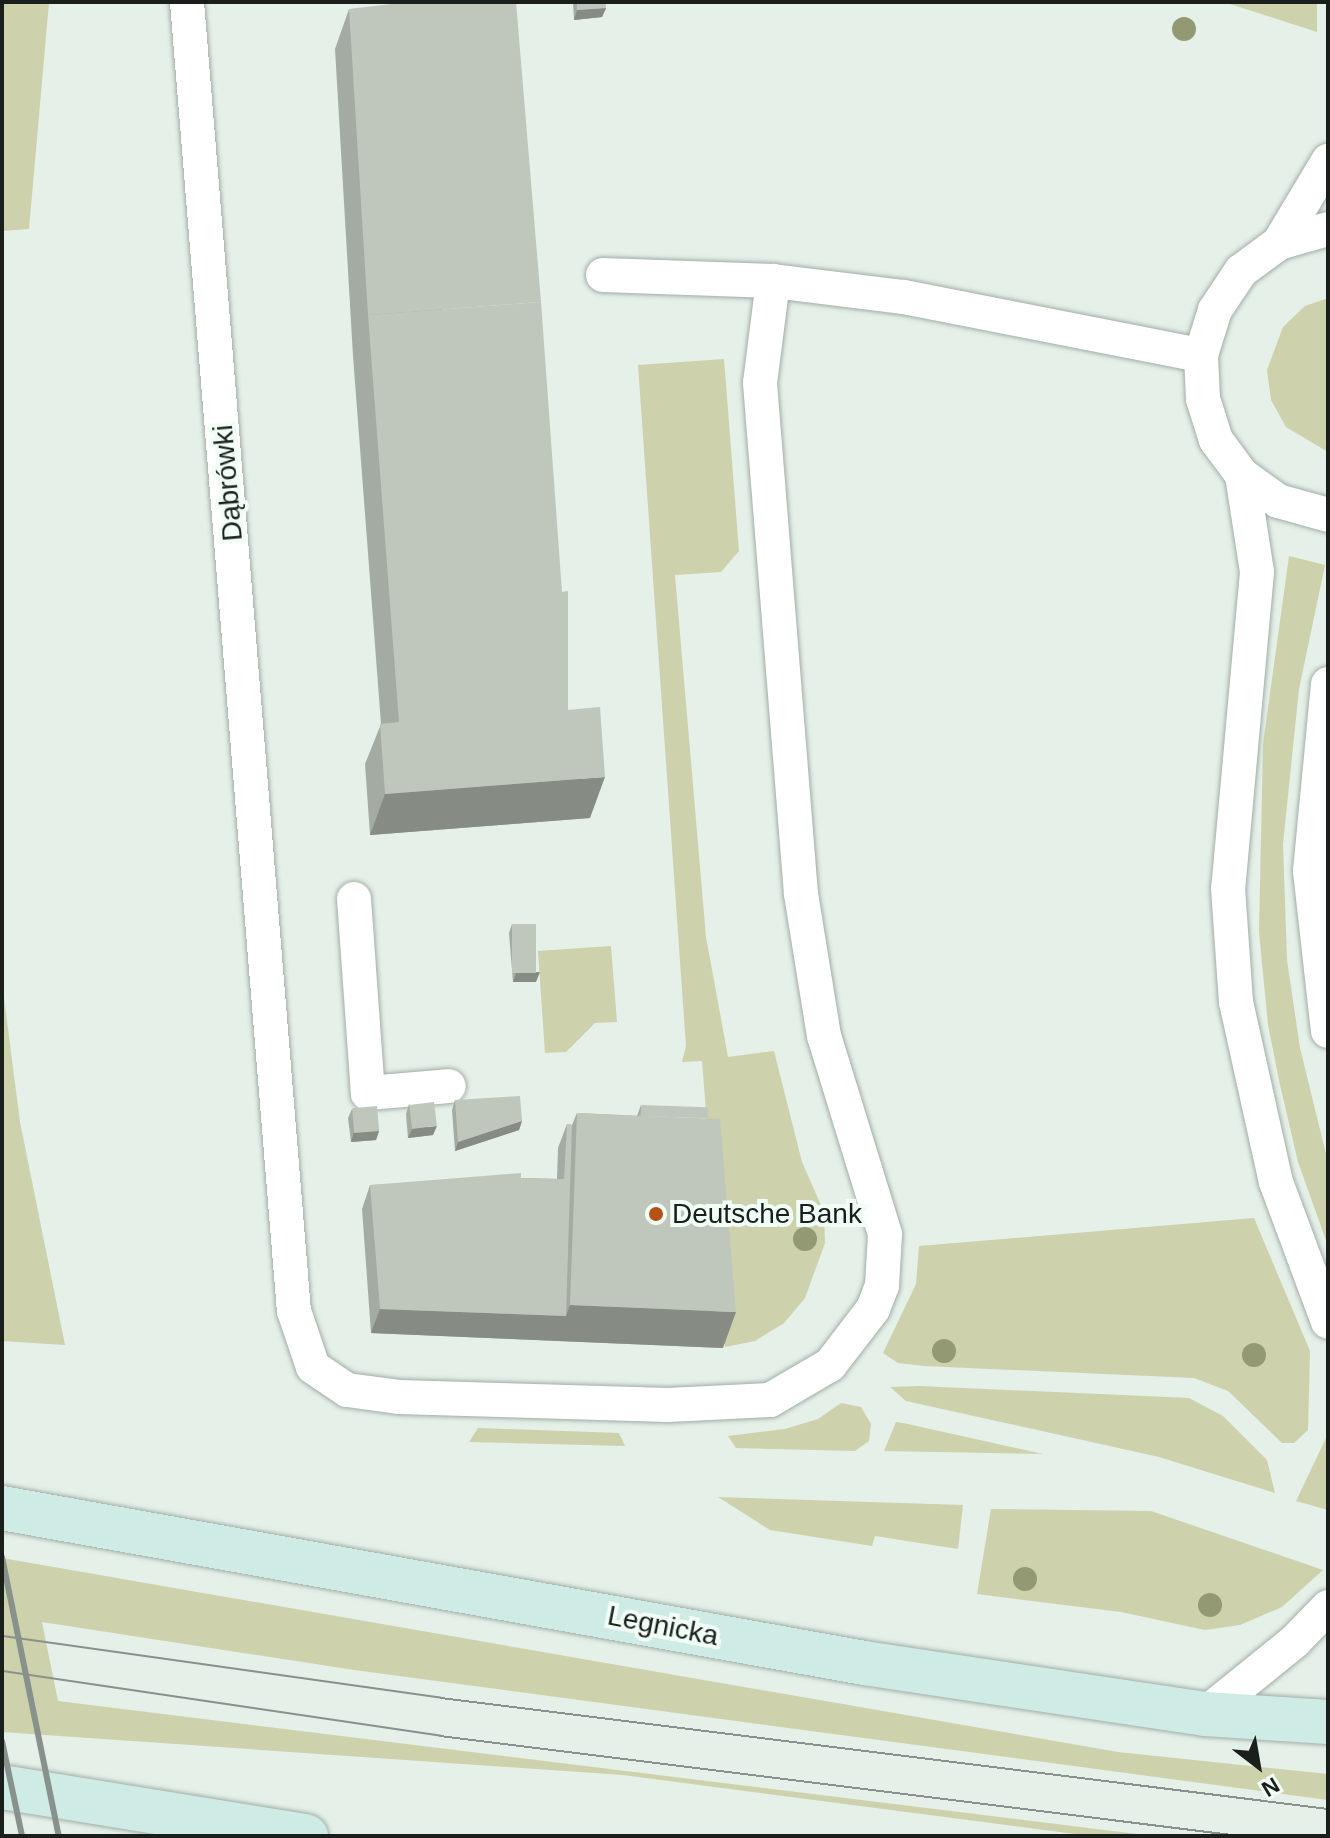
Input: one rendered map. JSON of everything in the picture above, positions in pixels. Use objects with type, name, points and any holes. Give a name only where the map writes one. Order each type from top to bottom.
[{"type":"main road","name":"Legnicka","points":[[2,1508],[864,1663],[1205,1714],[1328,1722]]},
{"type":"main road","points":[[2,1787],[306,1836]]},
{"type":"lane","name":"Dąbrówki","points":[[187,2],[296,1325],[313,1367],[334,1384],[399,1397],[742,1403],[770,1400],[803,1385],[843,1351],[873,1309],[882,1286],[885,1234],[824,1036],[801,894],[760,383],[773,281]]},
{"type":"lane","points":[[1279,243],[1328,161]]},
{"type":"lane","points":[[1328,229],[1279,243],[1241,271],[1215,310],[1201,355],[1203,399],[1216,440],[1242,475],[1278,501],[1328,515]]},
{"type":"lane","points":[[603,275],[773,281],[904,297],[1201,355]]},
{"type":"lane","points":[[1242,475],[1257,572],[1228,888],[1236,1002],[1276,1182],[1328,1322]]},
{"type":"lane","points":[[1328,684],[1310,871],[1328,1031]]},
{"type":"lane","points":[[354,899],[368,1093],[449,1086]]},
{"type":"lane","points":[[1205,1714],[1295,1641],[1328,1607]]},
{"type":"green space","points":[[2,2],[49,2],[29,229],[2,231]]},
{"type":"green space","points":[[1224,2],[1317,2],[1317,32]]},
{"type":"green space","points":[[1328,298],[1328,452],[1286,427],[1271,400],[1267,370],[1283,327],[1305,306]]},
{"type":"green space","points":[[724,359],[739,551],[721,572],[675,575],[706,937],[728,1057],[774,1051],[802,1162],[824,1212],[825,1243],[805,1298],[784,1323],[755,1341],[725,1347],[702,1061],[682,1062],[686,1046],[638,365]]},
{"type":"green space","points":[[1289,556],[1325,565],[1299,689],[1283,844],[1287,960],[1300,1048],[1328,1162],[1328,1246],[1298,1162],[1280,1085],[1268,1025],[1259,932],[1263,744]]},
{"type":"green space","points":[[611,946],[617,1022],[595,1023],[566,1052],[545,1053],[538,951]]},
{"type":"green space","points":[[2,982],[20,1122],[65,1345],[2,1341]]},
{"type":"green space","points":[[1254,1218],[1310,1351],[1308,1430],[1294,1443],[1282,1443],[1228,1391],[1194,1378],[924,1366],[898,1363],[883,1353],[916,1284],[919,1246]]},
{"type":"green space","points":[[890,1387],[1189,1398],[1223,1416],[1267,1460],[1275,1493],[1159,1457],[906,1401]]},
{"type":"green space","points":[[841,1403],[861,1407],[871,1424],[869,1441],[855,1451],[736,1448],[728,1436],[785,1429],[818,1419]]},
{"type":"green space","points":[[1328,1418],[1328,1510],[1296,1501],[1327,1436]]},
{"type":"green space","points":[[896,1422],[903,1423],[1043,1454],[884,1451]]},
{"type":"green space","points":[[478,1428],[619,1433],[625,1446],[469,1442]]},
{"type":"green space","points":[[718,1497],[963,1505],[958,1549],[875,1536],[872,1546],[770,1530]]},
{"type":"green space","points":[[991,1509],[1151,1511],[1323,1570],[1282,1607],[1240,1625],[1205,1630],[1121,1612],[977,1594]]},
{"type":"green space","points":[[2,1558],[1118,1752],[1328,1774],[1328,1800],[354,1670],[42,1622],[58,1701],[1153,1836],[1090,1836],[623,1775],[2,1732]]},
{"type":"building","points":[[408,2],[516,2],[541,302],[368,315],[349,9]]},
{"type":"building","points":[[577,2],[605,2],[606,8],[577,10]]},
{"type":"building","points":[[541,302],[562,592],[568,591],[568,710],[600,707],[605,777],[385,794],[380,724],[399,722],[368,315]]},
{"type":"building","points":[[512,924],[536,924],[536,973],[512,973]]},
{"type":"building","points":[[520,1096],[522,1121],[458,1142],[455,1100]]},
{"type":"building","points":[[434,1102],[437,1126],[412,1129],[409,1105]]},
{"type":"building","points":[[641,1105],[708,1107],[708,1118],[641,1116]]},
{"type":"building","points":[[377,1106],[379,1131],[354,1133],[352,1108]]},
{"type":"building","points":[[577,1113],[720,1119],[736,1312],[570,1305]]},
{"type":"building","points":[[567,1124],[572,1125],[566,1316],[380,1309],[370,1185],[521,1173],[521,1178],[564,1179]]},
{"type":"tram line","points":[[2,1636],[441,1698],[1328,1809]]},
{"type":"tram line","points":[[2,1671],[440,1736],[1239,1836]]},
{"type":"railway","points":[[2,1557],[59,1836]]},
{"type":"railway","points":[[2,1741],[22,1836]]},
{"type":"place","name":"Deutsche Bank","points":[[656,1214]]}]
